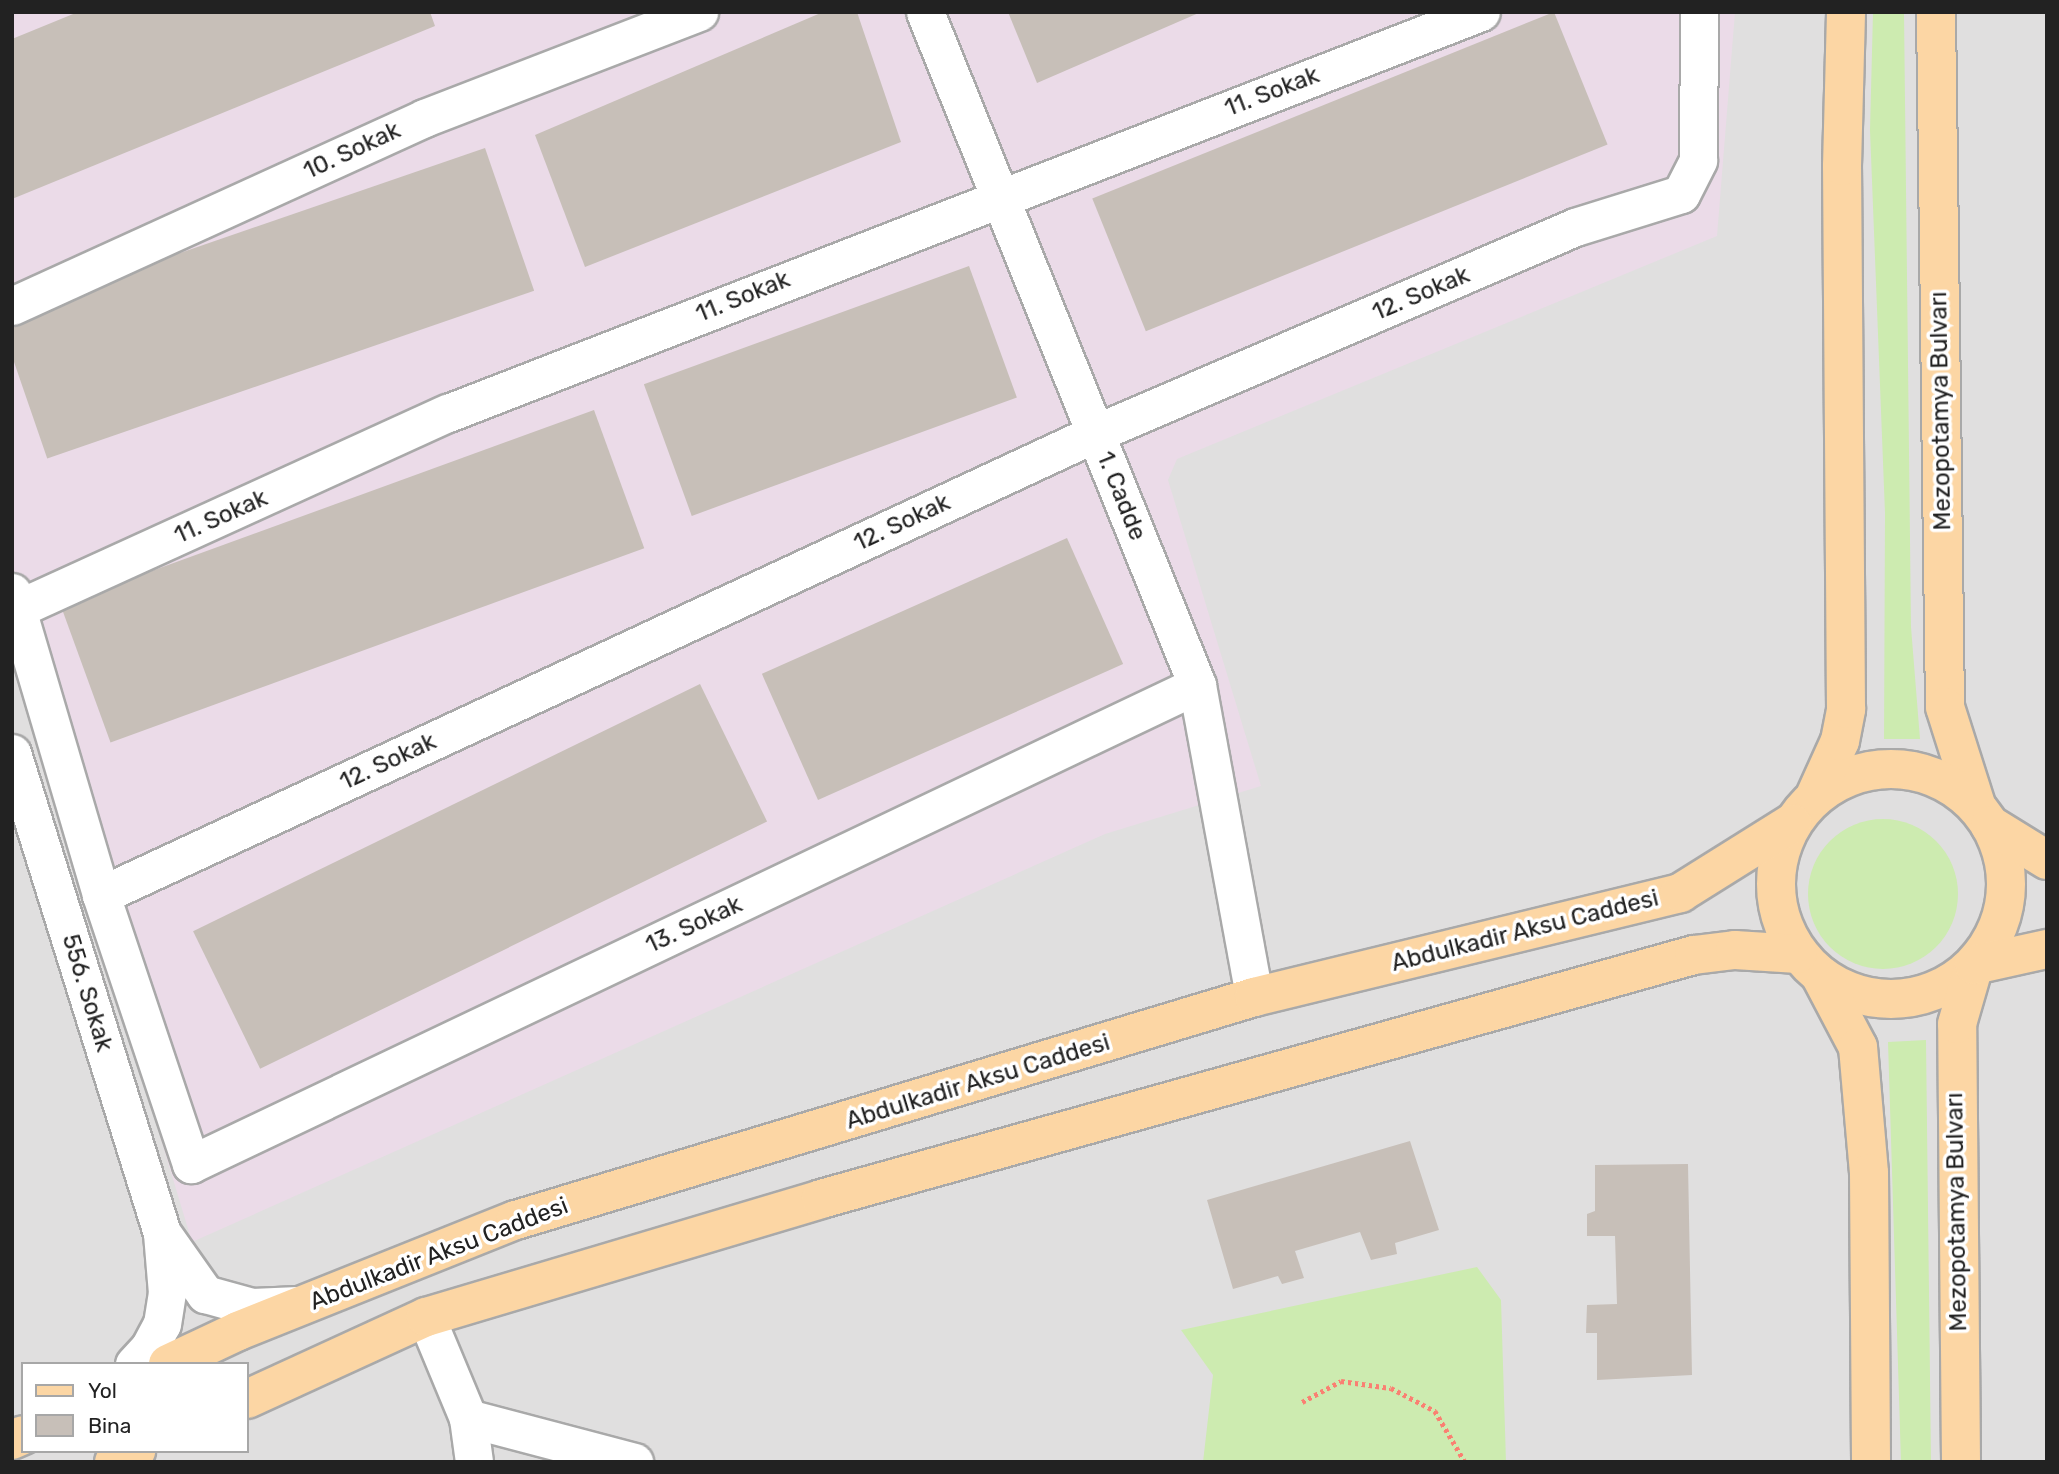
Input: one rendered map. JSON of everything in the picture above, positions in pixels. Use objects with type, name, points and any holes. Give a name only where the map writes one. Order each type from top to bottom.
[{"type":"main road","points":[[1846,12],[1842,166],[1846,709],[1840,741],[1780,848],[1775,875],[1779,912],[1858,1047],[1869,1173],[1871,1462]]},
{"type":"main road","name":"Mezopotamya Bulvarı","points":[[1936,12],[1945,707],[1983,815]]},
{"type":"main road","points":[[1803,809],[1845,777],[1879,768],[1914,770],[1948,783],[1983,815],[2047,860]]},
{"type":"main road","name":"Abdulkadir Aksu Caddesi","points":[[174,1362],[303,1305],[516,1220],[1254,997],[1680,894],[1803,809]]},
{"type":"main road","points":[[248,1399],[426,1317],[821,1199],[1694,955],[1735,950],[1809,965],[1849,992],[1893,998],[1916,997],[1947,985],[1974,965],[1996,931],[2007,882],[2002,853],[1983,815]]},
{"type":"main road","points":[[1974,965],[2047,949]]},
{"type":"main road","name":"Mezopotamya Bulvarı","points":[[1961,1462],[1954,1062],[1957,1024],[1974,965]]},
{"type":"main road","points":[[114,1462],[132,1453]]},
{"type":"street","name":"10. Sokak","points":[[12,306],[425,118],[699,12]]},
{"type":"street","name":"1. Cadde","points":[[925,12],[1197,685],[1254,997]]},
{"type":"street","name":"11. Sokak","points":[[15,601],[448,413],[999,196],[1481,12]]},
{"type":"street","name":"12. Sokak","points":[[101,895],[1096,433],[1575,227],[1681,194],[1698,160],[1699,12]]},
{"type":"street","points":[[15,601],[101,895]]},
{"type":"street","name":"13. Sokak","points":[[101,895],[191,1164],[1197,685]]},
{"type":"street","name":"556. Sokak","points":[[12,753],[162,1233]]},
{"type":"street","points":[[162,1233],[205,1294],[252,1307],[303,1305]]},
{"type":"street","points":[[136,1362],[149,1348],[162,1324],[167,1293],[162,1233]]},
{"type":"street","points":[[426,1317],[468,1418],[474,1462]]},
{"type":"street","points":[[468,1418],[634,1462]]},
{"type":"path","points":[[1303,1402],[1341,1381],[1391,1388],[1435,1411],[1465,1462]]},
{"type":"shaded area","points":[[12,12],[2047,12],[2047,1462],[12,1462]]},
{"type":"shaded area","points":[[12,12],[1735,12],[1717,236],[1177,459],[1168,480],[1261,786],[1105,834],[192,1242],[12,645]]},
{"type":"green space","points":[[1873,12],[1904,12],[1911,627],[1920,739],[1884,739],[1885,513],[1870,130]]},
{"type":"green space","points":[[1883,819],[1912,825],[1936,841],[1952,865],[1958,894],[1952,923],[1936,947],[1912,963],[1883,969],[1854,963],[1830,947],[1814,923],[1808,894],[1814,865],[1830,841],[1854,825]]},
{"type":"green space","points":[[1926,1040],[1931,1462],[1901,1462],[1888,1042]]},
{"type":"green space","points":[[1477,1267],[1501,1300],[1506,1462],[1203,1462],[1213,1375],[1181,1330]]},
{"type":"building","points":[[78,12],[430,12],[435,26],[12,199],[12,39]]},
{"type":"building","points":[[823,12],[857,12],[901,142],[585,267],[535,135]]},
{"type":"building","points":[[1008,12],[1201,12],[1037,83]]},
{"type":"building","points":[[1554,12],[1608,145],[1146,331],[1092,199]]},
{"type":"building","points":[[485,148],[534,291],[47,458],[12,356],[12,311]]},
{"type":"building","points":[[969,266],[1017,398],[692,516],[644,384]]},
{"type":"building","points":[[594,410],[644,548],[111,742],[60,604]]},
{"type":"building","points":[[1067,538],[1123,664],[818,800],[762,674]]},
{"type":"building","points":[[700,684],[767,822],[260,1069],[193,931]]},
{"type":"building","points":[[1410,1141],[1439,1230],[1395,1243],[1397,1254],[1371,1260],[1360,1232],[1295,1251],[1304,1278],[1282,1284],[1278,1276],[1233,1289],[1207,1200]]},
{"type":"building","points":[[1688,1164],[1692,1375],[1597,1380],[1597,1333],[1586,1333],[1587,1305],[1617,1304],[1615,1236],[1587,1236],[1587,1214],[1595,1211],[1595,1165]]}]
